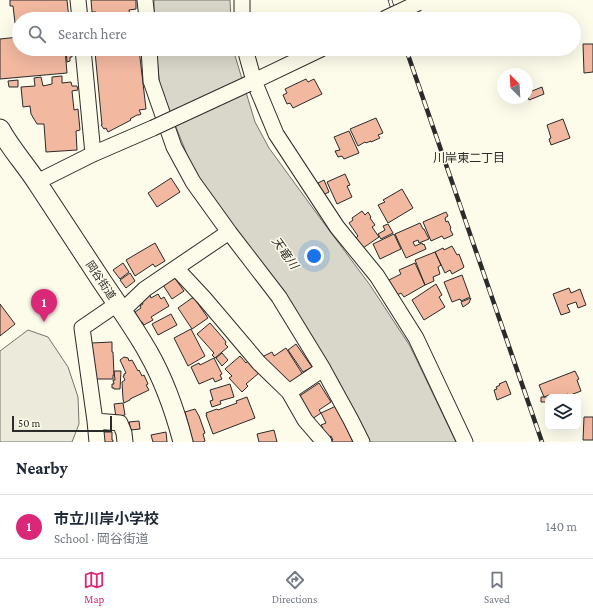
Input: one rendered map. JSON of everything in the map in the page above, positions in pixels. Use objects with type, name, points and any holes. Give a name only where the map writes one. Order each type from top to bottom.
[{"type":"main road","name":"岡谷街道","points":[[0,129],[37,182],[148,351],[162,381],[183,442]]},
{"type":"street","points":[[78,0],[79,12]]},
{"type":"street","points":[[145,0],[146,12]]},
{"type":"street","points":[[242,0],[242,12]]},
{"type":"street","points":[[399,12],[421,2]]},
{"type":"street","points":[[84,56],[93,154]]},
{"type":"street","points":[[149,56],[151,80],[174,146],[193,182],[279,297],[323,369],[362,442]]},
{"type":"street","points":[[247,56],[254,81],[276,134],[337,227],[377,276],[416,338],[465,442]]},
{"type":"street","points":[[37,182],[93,154],[153,128],[306,56]]},
{"type":"street","points":[[97,442],[82,328],[120,307],[229,232]]},
{"type":"street","points":[[176,268],[204,298],[259,363],[289,392],[305,420],[324,442]]},
{"type":"street","points":[[289,392],[323,369]]},
{"type":"street","points":[[95,421],[120,423],[124,433],[124,442]]},
{"type":"shaded area","points":[[28,330],[48,337],[68,367],[78,397],[79,424],[72,442],[0,442],[0,351]]},
{"type":"water","points":[[154,0],[230,0],[231,12],[154,12]]},
{"type":"water","name":"天竜川","points":[[157,56],[235,56],[255,122],[269,148],[370,285],[410,346],[456,442],[368,442],[335,375],[289,302],[203,186],[190,162],[160,87]]},
{"type":"building","points":[[10,0],[67,0],[68,12],[14,12],[13,6],[10,6]]},
{"type":"building","points":[[91,0],[136,0],[136,9],[129,10],[129,12],[92,12]]},
{"type":"building","points":[[12,38],[12,56],[66,56],[67,73],[0,79],[0,39]]},
{"type":"building","points":[[583,44],[593,44],[593,72],[584,73]]},
{"type":"building","points":[[67,56],[72,56],[70,57],[70,61],[67,62]]},
{"type":"building","points":[[95,56],[140,56],[146,109],[139,110],[141,114],[108,132],[102,125]]},
{"type":"building","points":[[62,76],[62,83],[71,82],[72,86],[77,86],[78,90],[72,91],[74,110],[78,109],[80,130],[76,131],[77,150],[46,152],[44,124],[37,124],[31,114],[30,106],[23,107],[21,87],[35,86],[34,78],[41,77],[43,86],[52,84],[52,77]]},
{"type":"building","points":[[306,79],[308,82],[314,79],[322,94],[293,108],[290,103],[287,104],[283,95],[287,93],[285,89]]},
{"type":"building","points":[[18,80],[18,87],[9,87],[8,81]]},
{"type":"building","points":[[542,87],[544,94],[533,98],[533,91]]},
{"type":"building","points":[[376,118],[383,133],[378,135],[380,138],[371,142],[365,142],[358,146],[350,129]]},
{"type":"building","points":[[563,119],[570,138],[551,145],[549,139],[551,138],[547,125]]},
{"type":"building","points":[[349,131],[359,153],[344,159],[342,156],[338,157],[335,151],[340,150],[334,137]]},
{"type":"building","points":[[345,174],[350,185],[347,186],[352,197],[337,204],[327,182]]},
{"type":"building","points":[[171,178],[180,192],[157,207],[148,193]]},
{"type":"building","points":[[324,180],[329,192],[323,195],[318,183]]},
{"type":"building","points":[[402,189],[413,208],[388,223],[378,205],[385,202],[383,200]]},
{"type":"building","points":[[362,211],[365,215],[368,212],[375,225],[372,227],[379,237],[363,248],[356,238],[358,236],[349,223],[353,220],[352,218]]},
{"type":"building","points":[[446,212],[448,216],[445,218],[446,222],[448,221],[453,235],[444,239],[442,236],[431,241],[423,222]]},
{"type":"building","points":[[420,223],[429,239],[419,243],[418,240],[413,242],[415,246],[422,243],[423,245],[424,244],[426,249],[406,258],[395,234]]},
{"type":"building","points":[[388,224],[393,233],[381,239],[378,234],[385,230],[383,226]]},
{"type":"building","points":[[394,234],[401,249],[380,259],[373,244]]},
{"type":"building","points":[[155,243],[165,261],[155,267],[153,264],[135,276],[126,260]]},
{"type":"building","points":[[452,246],[457,255],[459,254],[464,267],[452,274],[450,270],[445,273],[435,252]]},
{"type":"building","points":[[435,252],[441,265],[438,267],[440,274],[433,277],[434,281],[425,285],[415,260]]},
{"type":"building","points":[[123,263],[129,272],[120,279],[113,270]]},
{"type":"building","points":[[415,263],[425,285],[404,297],[401,293],[395,296],[394,289],[389,280],[401,274],[399,270]]},
{"type":"building","points":[[130,273],[135,281],[126,288],[120,280]]},
{"type":"building","points":[[462,275],[470,297],[461,301],[460,299],[452,302],[444,282]]},
{"type":"building","points":[[174,277],[184,291],[172,299],[163,285]]},
{"type":"building","points":[[436,284],[442,295],[439,297],[445,307],[424,320],[412,300]]},
{"type":"building","points":[[569,288],[571,293],[580,289],[586,305],[578,308],[576,302],[567,305],[570,312],[561,315],[553,294]]},
{"type":"building","points":[[158,294],[161,299],[164,297],[169,306],[151,317],[153,320],[144,325],[135,312],[141,308],[140,306],[143,304],[142,302],[150,295],[151,298]]},
{"type":"building","points":[[194,298],[208,318],[192,329],[178,308]]},
{"type":"building","points":[[471,298],[469,303],[463,307],[461,302]]},
{"type":"building","points":[[0,304],[15,324],[0,336]]},
{"type":"building","points":[[171,314],[177,325],[158,335],[152,324]]},
{"type":"building","points":[[210,323],[226,342],[225,344],[228,347],[215,358],[212,355],[214,353],[197,334]]},
{"type":"building","points":[[191,329],[205,356],[188,366],[174,338]]},
{"type":"building","points":[[112,342],[113,379],[94,379],[91,343]]},
{"type":"building","points":[[296,344],[312,367],[303,372],[288,350]]},
{"type":"building","points":[[286,348],[305,378],[292,387],[262,357],[272,352],[274,356]]},
{"type":"building","points":[[222,353],[228,360],[222,366],[216,358]]},
{"type":"building","points":[[240,356],[246,363],[248,361],[259,373],[246,384],[248,386],[242,392],[229,378],[232,376],[225,369]]},
{"type":"building","points":[[124,357],[128,358],[129,361],[132,360],[142,376],[144,375],[148,384],[146,385],[149,390],[124,403],[122,382],[125,380],[123,376],[126,373],[120,360]]},
{"type":"building","points":[[214,358],[222,374],[220,375],[222,379],[215,382],[213,378],[199,384],[191,367],[199,363],[200,365]]},
{"type":"building","points":[[114,371],[121,371],[120,389],[112,388],[112,384],[114,384],[113,380],[115,380]]},
{"type":"building","points":[[575,371],[579,379],[577,380],[581,391],[573,394],[545,394],[544,397],[539,385]]},
{"type":"building","points":[[506,381],[511,394],[497,400],[494,390],[497,389],[496,387],[500,385],[499,384]]},
{"type":"building","points":[[319,383],[331,402],[319,410],[321,413],[309,421],[298,397]]},
{"type":"building","points":[[230,384],[234,397],[220,401],[221,404],[212,407],[210,401],[213,400],[210,390]]},
{"type":"building","points":[[247,397],[255,418],[213,434],[206,413],[237,403],[236,401]]},
{"type":"building","points":[[541,397],[545,397],[545,402],[541,402]]},
{"type":"building","points":[[123,403],[125,415],[116,417],[114,404]]},
{"type":"building","points":[[336,406],[353,442],[332,442],[331,441],[333,440],[331,436],[326,439],[321,429],[323,428],[321,425],[326,423],[321,413]]},
{"type":"building","points":[[195,409],[205,433],[203,434],[205,441],[203,442],[193,442],[185,412]]},
{"type":"building","points":[[584,417],[593,417],[593,440],[583,440]]},
{"type":"building","points":[[139,421],[140,429],[131,430],[129,422]]},
{"type":"building","points":[[274,430],[277,442],[259,442],[257,434]]},
{"type":"building","points":[[99,432],[112,432],[113,442],[99,442]]},
{"type":"building","points":[[166,432],[167,442],[153,442],[151,435]]},
{"type":"railway","points":[[390,0],[394,12]]},
{"type":"railway","points":[[408,56],[542,442]]},
{"type":"place","name":"市立川岸小学校","points":[[44,322]]},
{"type":"district","name":"川岸東二丁目","points":[[469,158]]}]
